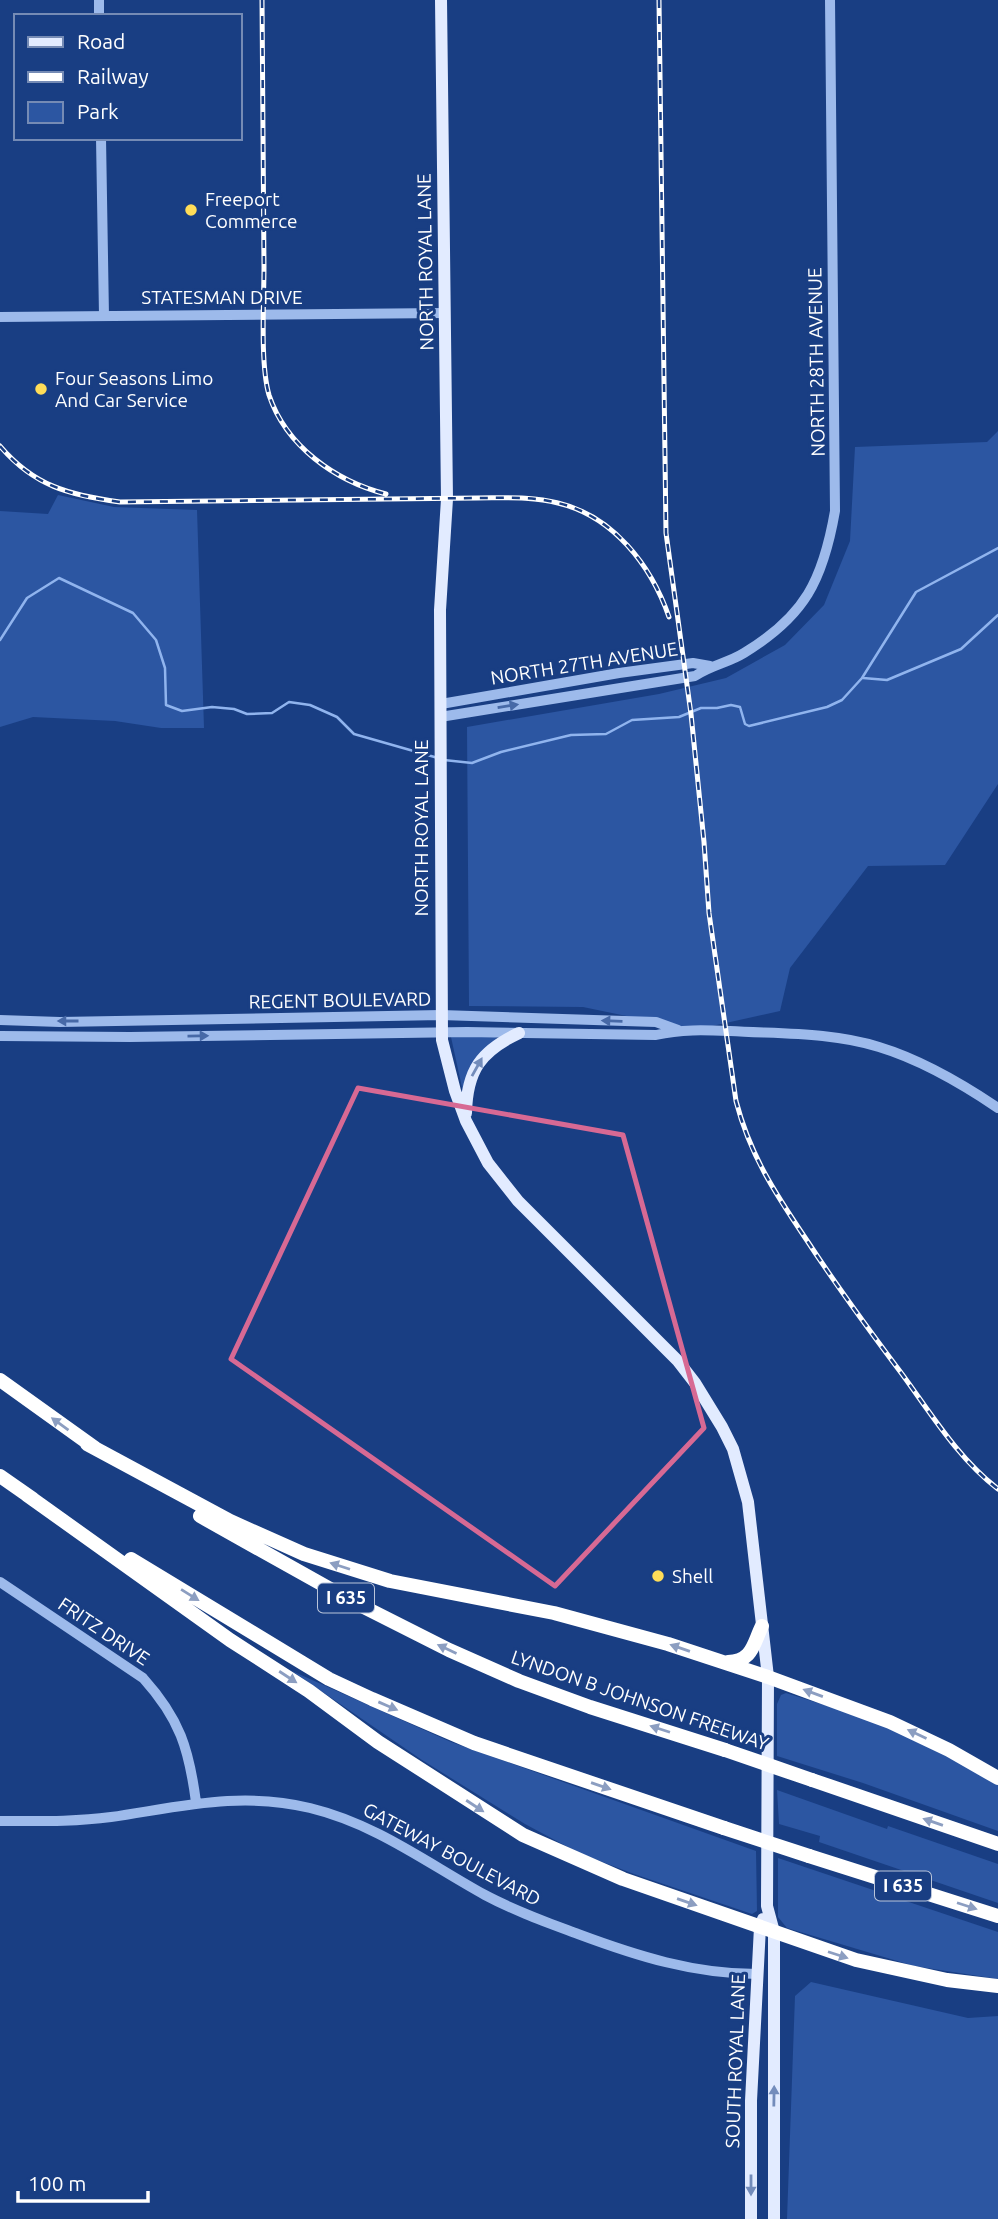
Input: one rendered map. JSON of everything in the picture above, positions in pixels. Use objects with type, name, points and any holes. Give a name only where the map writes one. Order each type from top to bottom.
[{"type":"highway","name":"LYNDON B JOHNSON FREEWAY","points":[[0,1380],[88,1444],[237,1538],[449,1650],[519,1681],[566,1698],[998,1844]]},
{"type":"highway","points":[[88,1444],[230,1521],[304,1554],[390,1581],[604,1625],[768,1676],[907,1729],[998,1778]]},
{"type":"highway","name":"I 635","points":[[0,1476],[329,1679],[474,1743],[724,1828],[998,1916]]},
{"type":"highway","points":[[27,1495],[378,1742],[523,1835],[623,1879],[845,1957],[898,1971],[998,1986]]},
{"type":"highway","points":[[721,1662],[744,1659],[752,1651],[762,1626]]},
{"type":"main road","name":"NORTH ROYAL LANE","points":[[441,0],[447,499],[440,610],[442,1032],[452,1080],[466,1121],[488,1163],[512,1195],[650,1332],[695,1383],[722,1427],[733,1449],[748,1502],[756,1552]]},
{"type":"main road","points":[[466,1121],[467,1091],[477,1065],[493,1047],[519,1033]]},
{"type":"main road","name":"SOUTH ROYAL LANE","points":[[756,1552],[768,1676],[767,1930],[775,2044],[774,2219]]},
{"type":"main road","name":"SOUTH ROYAL LANE","points":[[751,2219],[757,1974],[767,1930]]},
{"type":"main road","points":[[754,2044],[775,2044]]},
{"type":"main road","points":[[751,2147],[774,2147]]},
{"type":"street","name":"NORTH 28TH AVENUE","points":[[710,666],[744,653],[790,618],[814,586],[831,536],[835,496],[830,0]]},
{"type":"street","points":[[101,140],[104,316]]},
{"type":"street","name":"STATESMAN DRIVE","points":[[0,317],[445,313]]},
{"type":"street","name":"NORTH 27TH AVENUE","points":[[441,710],[619,673],[693,663],[710,666]]},
{"type":"street","name":"NORTH 27TH AVENUE","points":[[441,710],[622,688],[695,676],[710,666]]},
{"type":"street","points":[[619,673],[622,688]]},
{"type":"street","name":"REGENT BOULEVARD","points":[[0,1020],[441,1016],[656,1022],[679,1030]]},
{"type":"street","name":"REGENT BOULEVARD","points":[[0,1036],[442,1032],[656,1035],[679,1030],[757,1031],[825,1037],[878,1046],[933,1068],[998,1108]]},
{"type":"street","name":"FRITZ DRIVE","points":[[0,1582],[124,1664],[151,1687],[176,1723],[186,1745],[196,1802]]},
{"type":"street","name":"GATEWAY BOULEVARD","points":[[0,1821],[80,1820],[196,1802],[242,1800],[309,1808],[351,1820],[400,1844],[484,1894],[628,1953],[675,1965],[729,1974],[757,1974]]},
{"type":"highlighted area","points":[[358,1088],[623,1135],[704,1428],[555,1586],[231,1359]]},
{"type":"green space","points":[[998,431],[998,784],[945,865],[868,866],[790,968],[780,1011],[694,1030],[583,1007],[469,1006],[467,727],[659,694],[726,678],[785,645],[824,605],[850,541],[855,447],[987,442]]},
{"type":"green space","points":[[58,495],[114,507],[197,510],[204,728],[161,728],[115,721],[33,717],[0,727],[0,511],[48,514]]},
{"type":"green space","points":[[451,1037],[497,1039],[463,1092]]},
{"type":"green space","points":[[292,1671],[451,1742],[756,1851],[757,1911],[752,1914],[579,1853],[525,1824],[422,1760]]},
{"type":"green space","points":[[786,1693],[879,1722],[998,1782],[998,1831],[777,1756],[777,1704],[781,1695]]},
{"type":"green space","points":[[777,1790],[998,1864],[998,1903],[819,1842],[820,1836],[779,1824]]},
{"type":"green space","points":[[778,1858],[998,1932],[998,1979],[914,1966],[787,1928],[778,1917]]},
{"type":"green space","points":[[811,1982],[968,2018],[998,2016],[998,2219],[787,2219],[795,1996]]},
{"type":"waterway","points":[[444,760],[472,763],[501,752],[571,735],[606,734],[632,720],[679,717],[701,708],[731,705],[740,707],[745,724],[749,726],[827,707],[842,700],[862,678],[916,592],[998,548]]},
{"type":"waterway","points":[[0,640],[27,598],[59,578],[133,613],[156,640],[165,668],[166,705],[182,711],[212,707],[234,709],[247,714],[272,713],[289,702],[310,705],[337,717],[354,734],[438,758]]},
{"type":"waterway","points":[[863,678],[887,680],[961,649],[998,615]]},
{"type":"railway","points":[[262,0],[263,332],[264,367],[269,395],[287,430],[315,459],[349,480],[386,494]]},
{"type":"railway","points":[[659,0],[666,533],[691,714],[709,913],[736,1101],[756,1156],[784,1206],[817,1256],[946,1435],[970,1464],[998,1489]]},
{"type":"railway","points":[[0,446],[13,460],[39,479],[69,492],[120,502],[508,498],[558,503],[578,509],[596,519],[627,545],[652,579],[669,617]]},
{"type":"place","name":"Freeport Commerce","points":[[191,210]]},
{"type":"place","name":"Four Seasons Limo And Car Service","points":[[41,389]]},
{"type":"place","name":"Shell","points":[[658,1576]]}]
